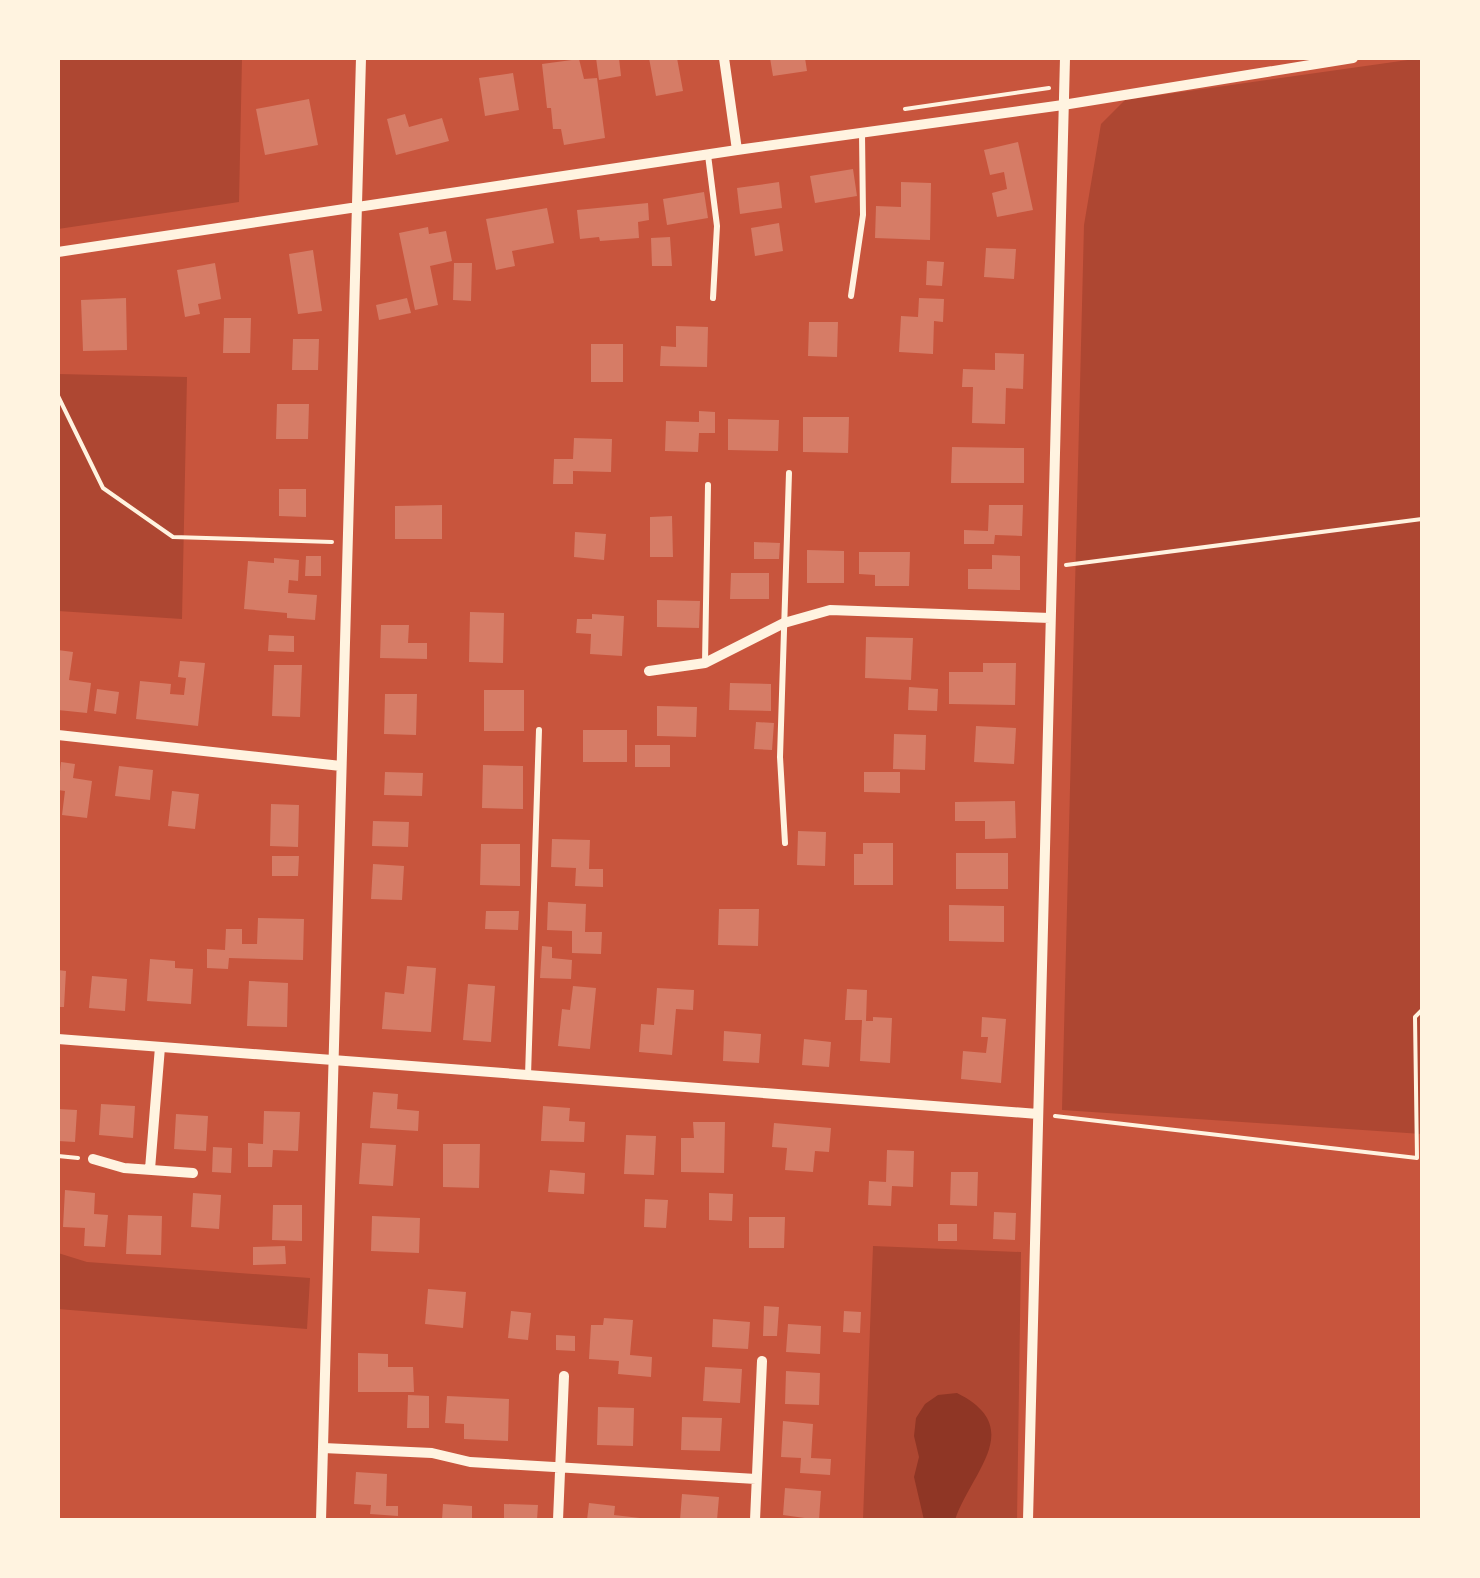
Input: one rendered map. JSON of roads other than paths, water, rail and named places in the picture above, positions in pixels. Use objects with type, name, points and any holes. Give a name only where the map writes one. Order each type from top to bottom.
[{"type":"street","points":[[321,1520],[361,58]]},
{"type":"street","points":[[724,58],[737,150]]},
{"type":"street","points":[[1028,1520],[1065,58]]},
{"type":"street","points":[[58,252],[1353,58]]},
{"type":"street","points":[[648,671],[705,663],[784,623],[830,610],[1050,618]]},
{"type":"street","points":[[58,735],[340,766]]},
{"type":"street","points":[[58,1040],[1038,1114]]},
{"type":"street","points":[[150,1169],[160,1048]]},
{"type":"street","points":[[93,1160],[124,1168],[192,1174]]},
{"type":"street","points":[[755,1520],[762,1361]]},
{"type":"street","points":[[558,1520],[564,1376]]},
{"type":"street","points":[[323,1448],[432,1453],[470,1462],[756,1479]]},
{"type":"lane","points":[[851,296],[863,215],[862,132]]},
{"type":"lane","points":[[708,155],[717,226],[713,298]]},
{"type":"lane","points":[[784,843],[780,756],[790,474]]},
{"type":"lane","points":[[705,663],[708,485]]},
{"type":"lane","points":[[528,1077],[539,730]]}]
